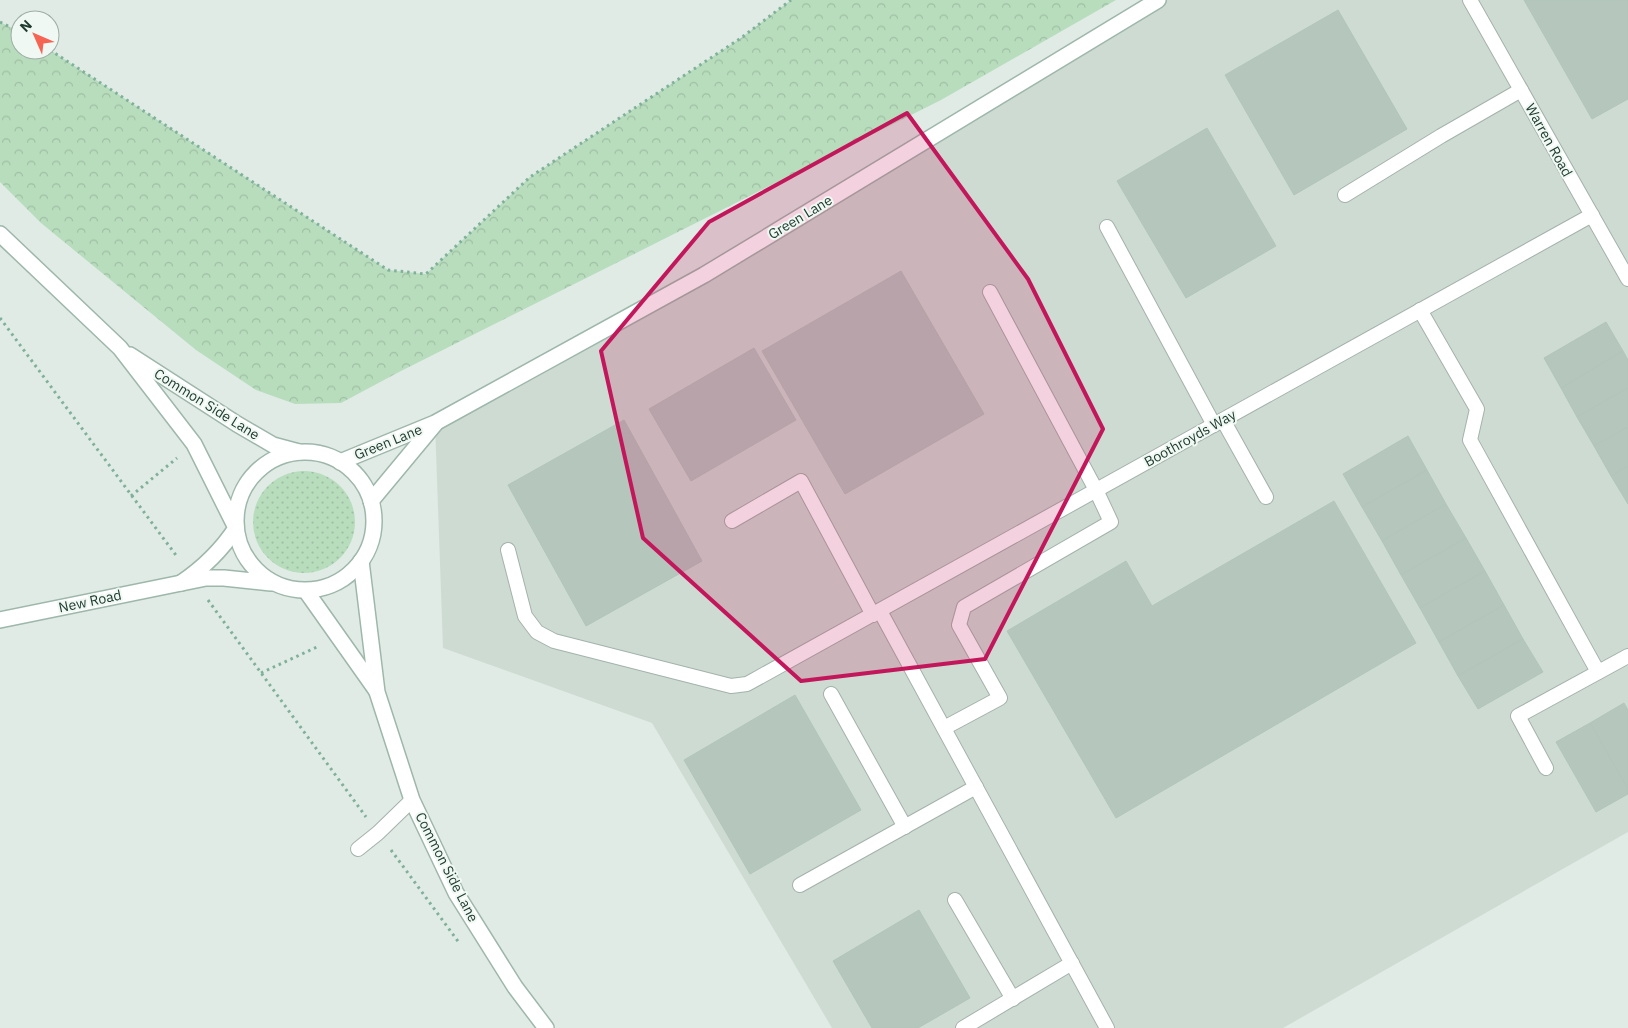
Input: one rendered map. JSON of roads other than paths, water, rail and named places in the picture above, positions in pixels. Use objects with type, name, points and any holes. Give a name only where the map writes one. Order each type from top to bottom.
[{"type":"street","name":"Green Lane","points":[[340,462],[436,423],[704,275],[1158,0]]},
{"type":"street","name":"Common Side Lane","points":[[0,234],[120,348],[194,444],[236,528]]},
{"type":"street","name":"Common Side Lane","points":[[120,348],[237,424],[273,445],[299,452]]},
{"type":"street","name":"Green Lane","points":[[371,501],[436,423]]},
{"type":"street","points":[[299,452],[323,455],[340,462],[359,477],[371,501],[374,524],[369,548],[361,562],[344,579],[322,589],[306,591],[273,583],[254,568],[242,551],[236,528],[240,496],[253,476],[272,461],[299,452]]},
{"type":"street","name":"New Road","points":[[189,580],[226,544],[236,528]]},
{"type":"street","name":"Common Side Lane","points":[[361,562],[377,692],[412,800],[456,893],[515,987],[546,1028]]},
{"type":"street","name":"New Road","points":[[0,620],[189,580],[224,578],[273,583]]},
{"type":"street","name":"Common Side Lane","points":[[306,591],[377,692]]},
{"type":"lane","name":"Warren Road","points":[[1470,0],[1628,279]]},
{"type":"lane","points":[[1345,195],[1521,90]]},
{"type":"lane","name":"Boothroyds Way","points":[[508,550],[524,616],[537,632],[554,641],[730,686],[747,684],[1592,215]]},
{"type":"lane","points":[[1107,227],[1218,422],[1266,497]]},
{"type":"lane","points":[[944,728],[1000,698],[959,624],[964,607],[1111,522],[1096,490],[990,292]]},
{"type":"lane","points":[[1420,310],[1478,409],[1470,440],[1598,672]]},
{"type":"lane","points":[[732,520],[801,482],[944,728],[1107,1028]]},
{"type":"lane","points":[[1546,768],[1518,716],[1628,656]]},
{"type":"lane","points":[[831,694],[904,827]]},
{"type":"lane","points":[[800,885],[976,787]]},
{"type":"lane","points":[[358,849],[378,833],[412,800]]},
{"type":"lane","points":[[955,900],[1013,998]]},
{"type":"lane","points":[[963,1028],[1072,963]]}]
